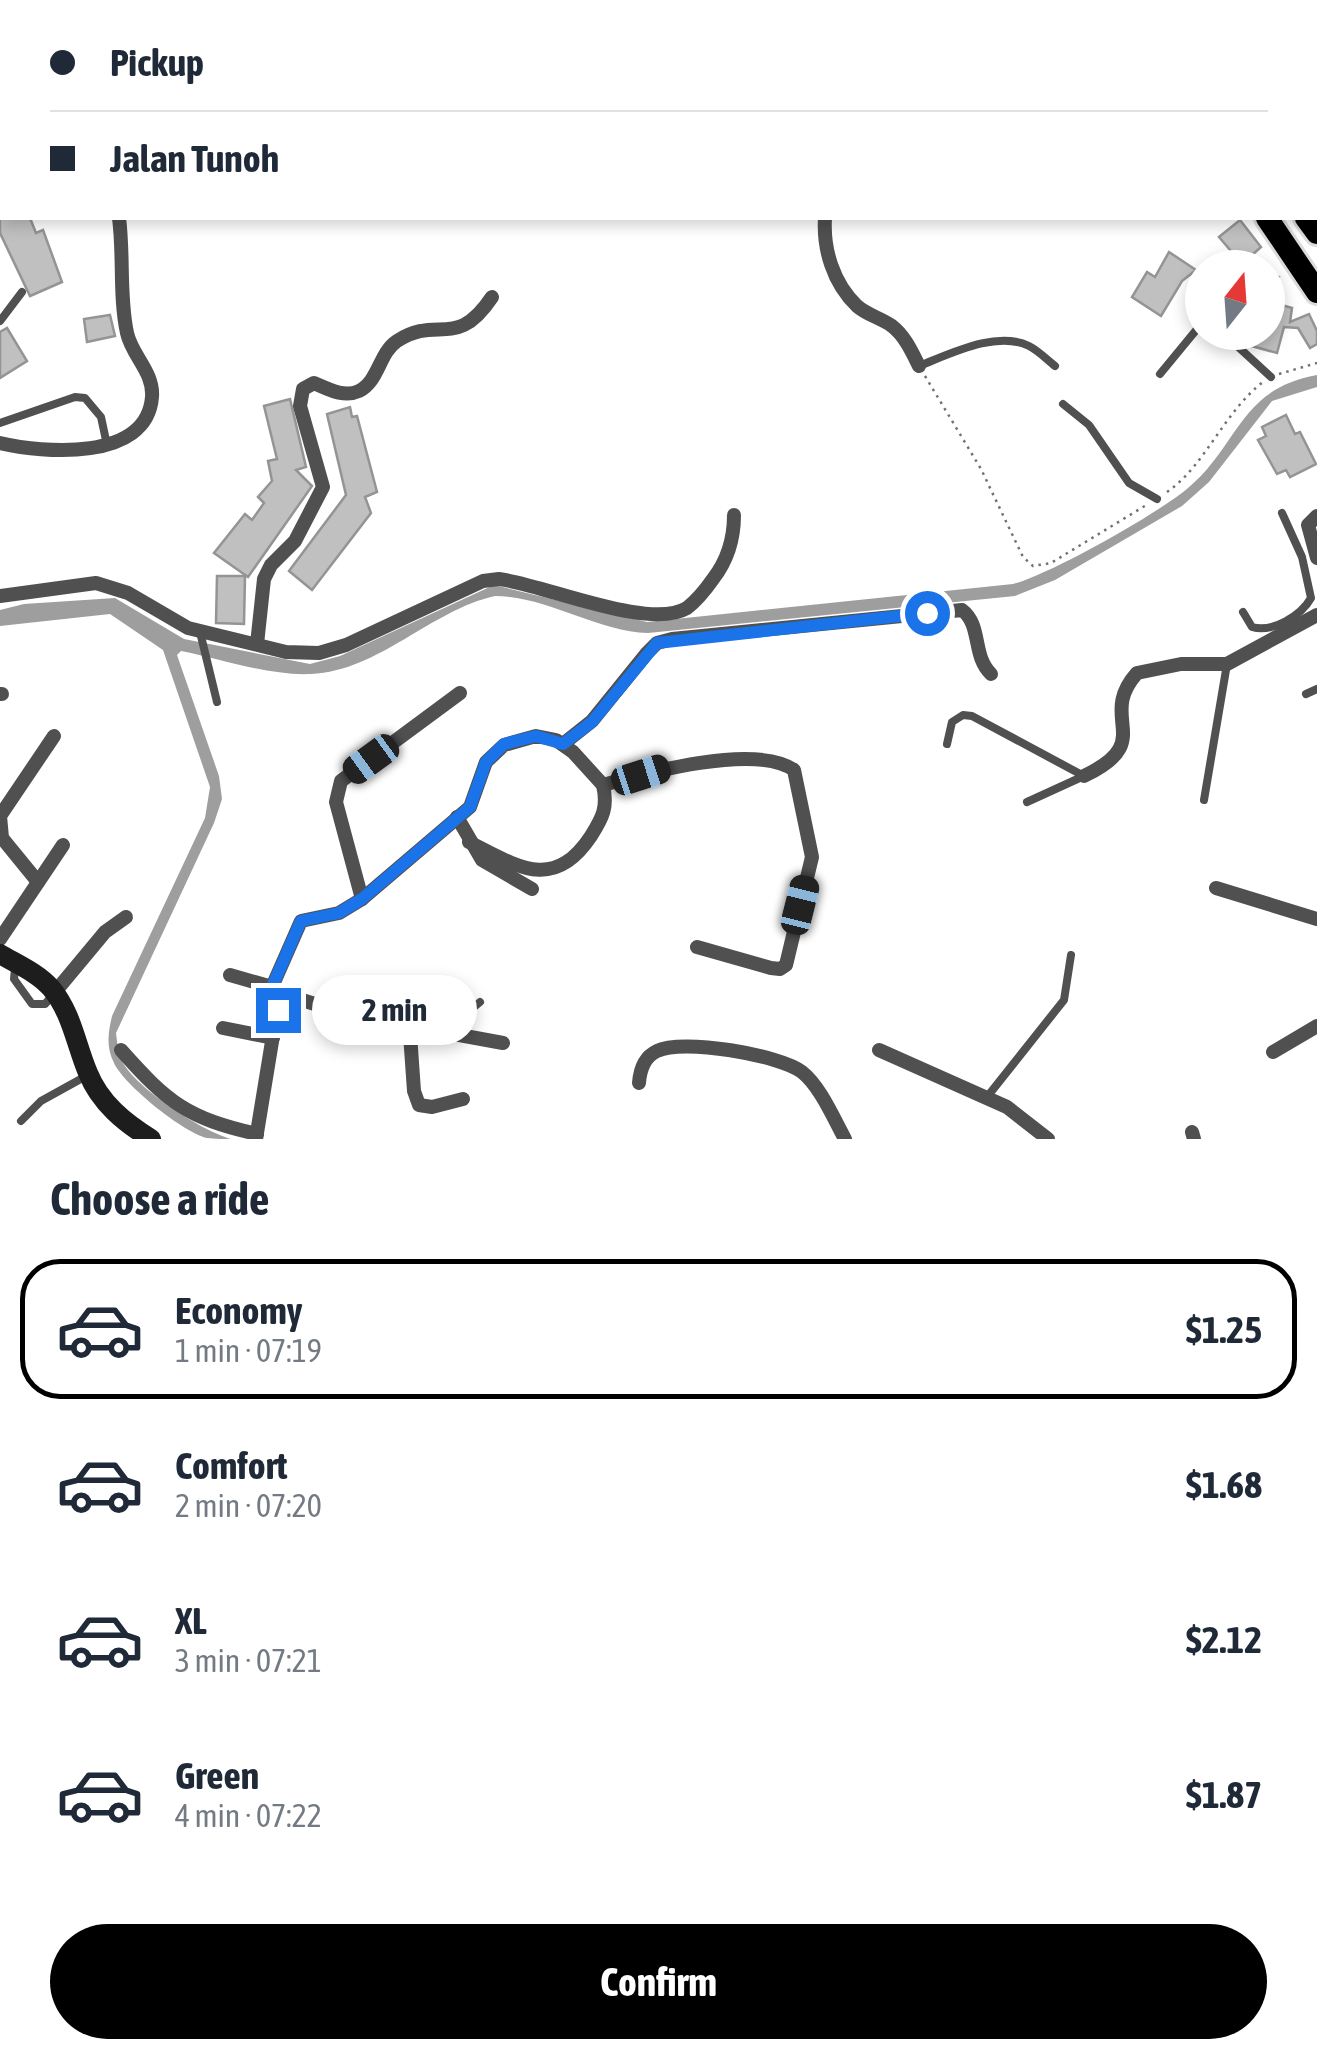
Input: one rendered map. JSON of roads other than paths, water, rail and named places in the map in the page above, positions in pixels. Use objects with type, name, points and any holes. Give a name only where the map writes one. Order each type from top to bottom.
[{"type":"main road","points":[[1268,220],[1317,292]]},
{"type":"main road","points":[[8,959],[43,979],[55,992],[68,1014],[88,1075],[128,1133],[151,1139]]},
{"type":"street","points":[[0,442],[54,450],[108,445],[127,438],[149,410],[153,396],[149,376],[126,331],[120,220]]},
{"type":"street","points":[[825,220],[823,240],[845,292],[859,308],[892,326],[910,347],[919,366]]},
{"type":"street","points":[[257,644],[264,579],[296,540],[323,487],[300,406],[302,389],[314,383],[338,392],[357,392],[374,376],[395,342],[408,335],[466,326],[476,320],[492,296]]},
{"type":"street","points":[[0,596],[96,583],[128,593],[201,636],[318,654],[346,646],[483,581],[499,579],[632,611],[676,612],[688,607],[718,572],[732,538],[734,515]]},
{"type":"street","points":[[1313,520],[1317,558]]},
{"type":"street","points":[[563,744],[592,722],[646,653],[657,643],[672,638],[962,610],[972,619],[980,664],[991,674]]},
{"type":"street","points":[[1084,776],[1123,747],[1120,714],[1124,695],[1137,674],[1182,664],[1227,664],[1317,616]]},
{"type":"street","points":[[362,899],[336,802],[337,788],[341,781],[460,693]]},
{"type":"street","points":[[38,882],[2,838],[0,816],[54,736]]},
{"type":"street","points":[[121,1050],[149,1082],[184,1112],[256,1137],[278,1010],[272,987],[301,921],[339,913],[362,899],[470,807],[486,762],[504,744],[536,736],[563,744],[603,785],[604,816],[584,847],[565,865],[544,872],[518,866],[469,842]]},
{"type":"street","points":[[603,785],[670,766],[758,761],[784,764],[794,770],[812,857],[786,964],[780,969],[697,947]]},
{"type":"street","points":[[457,817],[482,860],[532,889]]},
{"type":"street","points":[[3,928],[64,845]]},
{"type":"street","points":[[1216,888],[1317,920]]},
{"type":"street","points":[[55,992],[105,932],[126,916]]},
{"type":"street","points":[[230,975],[272,987]]},
{"type":"street","points":[[278,1010],[286,1003],[302,1000],[410,1034],[442,1034],[503,1043]]},
{"type":"street","points":[[1273,1052],[1317,1026]]},
{"type":"street","points":[[223,1028],[274,1038]]},
{"type":"street","points":[[410,1034],[414,1091],[420,1104],[432,1107],[464,1098]]},
{"type":"street","points":[[639,1083],[646,1059],[654,1052],[675,1046],[728,1051],[789,1065],[804,1074],[844,1139]]},
{"type":"street","points":[[879,1050],[988,1096],[1048,1139]]},
{"type":"lane","points":[[0,321],[22,292]]},
{"type":"lane","points":[[919,366],[990,342],[1028,346],[1056,366]]},
{"type":"lane","points":[[1160,374],[1185,344]]},
{"type":"lane","points":[[1242,350],[1271,377]]},
{"type":"lane","points":[[0,423],[75,397],[85,398],[92,401],[101,418],[108,445]]},
{"type":"lane","points":[[1062,404],[1089,425],[1129,483],[1158,499]]},
{"type":"lane","points":[[1243,612],[1252,627],[1268,629],[1300,614],[1311,598],[1302,558],[1282,514]]},
{"type":"lane","points":[[1289,527],[1313,520]]},
{"type":"lane","points":[[201,636],[218,702]]},
{"type":"lane","points":[[1204,800],[1227,664]]},
{"type":"lane","points":[[1306,694],[1317,689]]},
{"type":"lane","points":[[948,744],[952,722],[963,715],[972,716],[1084,776]]},
{"type":"lane","points":[[1026,802],[1084,776]]},
{"type":"lane","points":[[988,1096],[1064,1000],[1070,982],[1071,955]]},
{"type":"lane","points":[[442,1034],[480,1002]]},
{"type":"lane","points":[[21,1121],[42,1101],[88,1075]]}]
